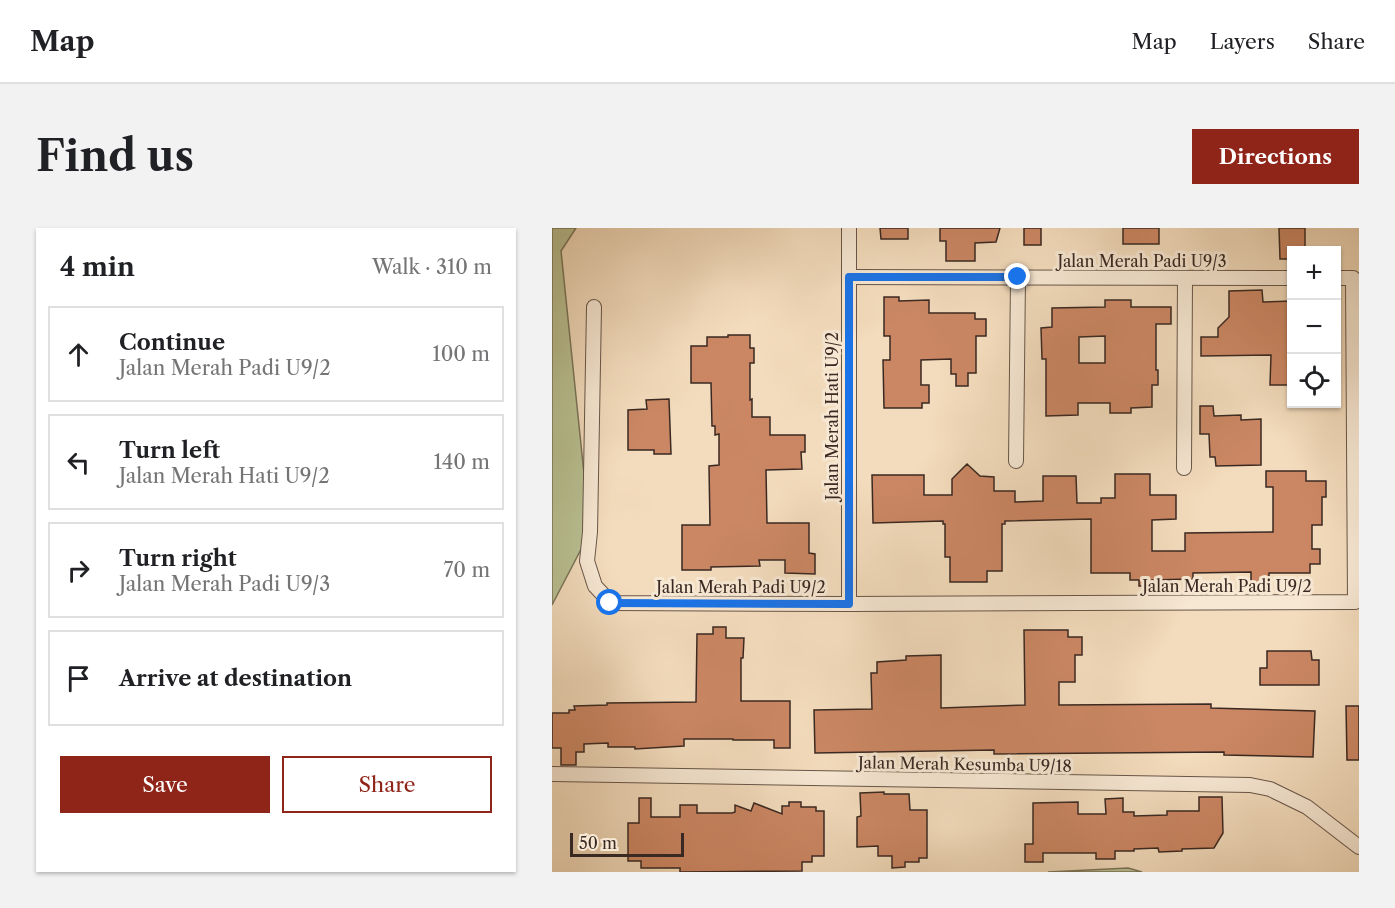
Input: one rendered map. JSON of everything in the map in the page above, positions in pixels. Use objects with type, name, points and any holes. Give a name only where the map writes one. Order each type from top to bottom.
[{"type":"street","name":"Jalan Merah Hati U9/2","points":[[849,228],[849,604]]},
{"type":"street","name":"Jalan Merah Padi U9/3","points":[[849,277],[1287,278]]},
{"type":"street","points":[[1016,461],[1018,277]]},
{"type":"street","points":[[1184,468],[1185,278]]},
{"type":"street","name":"Jalan Merah Padi U9/2","points":[[594,307],[590,532],[587,561],[595,586],[610,603],[1355,602],[1353,278],[1341,278]]},
{"type":"street","name":"Jalan Merah Kesumba U9/18","points":[[552,774],[1250,785],[1270,789],[1307,807],[1359,847]]},
{"type":"green space","points":[[552,228],[576,228],[561,251],[590,532],[552,605]]},
{"type":"green space","points":[[1128,868],[1142,872],[1048,872]]},
{"type":"building","points":[[880,228],[908,228],[908,239],[881,239]]},
{"type":"building","points":[[940,228],[1000,228],[996,242],[975,243],[975,261],[946,261],[946,241],[940,241]]},
{"type":"building","points":[[1024,228],[1041,228],[1041,245],[1024,245]]},
{"type":"building","points":[[1123,228],[1159,228],[1159,244],[1123,244]]},
{"type":"building","points":[[1279,228],[1305,228],[1305,246],[1287,246],[1287,259],[1280,259]]},
{"type":"building","points":[[1262,290],[1263,302],[1287,301],[1287,385],[1270,385],[1271,355],[1201,356],[1201,337],[1218,337],[1218,328],[1229,317],[1229,291]]},
{"type":"building","points":[[884,297],[899,297],[899,301],[929,300],[929,313],[975,313],[975,319],[986,319],[986,336],[976,336],[976,373],[968,373],[968,386],[956,386],[956,374],[951,374],[951,359],[921,360],[921,385],[929,385],[929,403],[922,403],[922,408],[884,408],[883,360],[890,360],[890,336],[884,336]]},
{"type":"building","points":[[1105,300],[1131,300],[1131,307],[1171,307],[1171,324],[1156,324],[1158,385],[1152,385],[1152,407],[1131,408],[1131,413],[1110,413],[1110,403],[1078,403],[1078,415],[1046,416],[1046,359],[1042,359],[1041,328],[1052,327],[1052,308],[1105,307]],"holes":[[[1105,336],[1105,363],[1079,363],[1079,337]]]},
{"type":"building","points":[[728,335],[750,335],[750,348],[754,348],[754,363],[750,363],[752,417],[770,417],[770,435],[805,435],[805,452],[801,452],[802,469],[766,470],[767,523],[809,523],[809,553],[815,554],[815,574],[785,573],[785,560],[759,560],[760,566],[682,570],[682,525],[710,525],[709,466],[719,465],[719,434],[715,435],[715,426],[712,426],[711,383],[691,383],[691,346],[707,346],[707,337],[728,337]]},
{"type":"building","points":[[669,399],[671,454],[654,454],[654,450],[628,450],[628,410],[647,409],[646,400]]},
{"type":"building","points":[[1200,406],[1213,406],[1214,416],[1241,415],[1241,420],[1261,419],[1261,465],[1216,466],[1215,457],[1210,457],[1209,434],[1200,434]]},
{"type":"building","points":[[967,464],[980,476],[994,477],[994,491],[1015,491],[1015,502],[1043,501],[1043,476],[1076,476],[1077,503],[1101,503],[1101,498],[1115,498],[1115,474],[1150,474],[1150,495],[1176,495],[1176,519],[1152,520],[1152,551],[1185,551],[1185,533],[1273,532],[1273,487],[1266,487],[1266,471],[1306,471],[1306,481],[1326,481],[1326,497],[1322,497],[1322,525],[1312,525],[1312,549],[1320,549],[1320,564],[1310,564],[1310,573],[1269,573],[1269,582],[1251,582],[1251,572],[1193,573],[1193,579],[1152,580],[1152,586],[1139,586],[1139,580],[1130,580],[1130,573],[1091,573],[1091,519],[1005,521],[1005,524],[1002,524],[1002,571],[987,571],[987,582],[950,582],[950,557],[945,557],[945,524],[943,521],[873,523],[872,475],[924,475],[924,495],[952,495],[952,479]]},
{"type":"building","points":[[713,627],[726,627],[726,638],[744,638],[743,658],[741,658],[741,701],[790,701],[790,748],[774,748],[774,740],[733,739],[684,739],[684,746],[635,749],[635,747],[608,747],[608,743],[584,744],[584,752],[576,752],[576,765],[561,765],[561,748],[552,748],[552,713],[569,713],[569,710],[575,710],[574,706],[607,705],[607,703],[696,702],[697,634],[713,634]]},
{"type":"building","points":[[1024,630],[1068,630],[1068,637],[1082,637],[1082,655],[1075,655],[1075,682],[1059,682],[1059,705],[1211,704],[1211,708],[1315,711],[1313,757],[1224,755],[1224,752],[994,754],[994,750],[815,753],[814,710],[872,709],[871,673],[877,673],[877,662],[906,660],[906,656],[941,655],[941,708],[1025,705]]},
{"type":"building","points":[[1267,651],[1311,651],[1312,660],[1319,660],[1319,685],[1260,685],[1260,668],[1267,668]]},
{"type":"building","points":[[1346,706],[1359,706],[1359,760],[1347,760]]},
{"type":"building","points":[[884,792],[884,794],[909,794],[910,810],[927,810],[927,858],[919,858],[919,862],[905,862],[905,867],[892,868],[892,856],[878,856],[878,846],[857,847],[857,817],[861,816],[860,793]]},
{"type":"building","points":[[1199,797],[1222,797],[1223,833],[1214,848],[1159,852],[1158,848],[1115,851],[1115,859],[1096,859],[1096,853],[1043,853],[1043,862],[1025,862],[1025,844],[1033,844],[1033,803],[1078,802],[1078,814],[1106,814],[1105,799],[1123,798],[1123,812],[1134,812],[1134,816],[1167,815],[1167,811],[1199,811]]},
{"type":"building","points":[[639,798],[651,798],[651,817],[680,817],[680,805],[697,805],[697,813],[732,813],[735,812],[735,805],[751,811],[754,803],[782,814],[782,806],[789,806],[789,802],[801,802],[801,807],[816,807],[816,811],[824,811],[824,856],[812,856],[812,862],[802,862],[802,871],[680,872],[680,868],[641,868],[641,861],[628,861],[628,823],[639,823]]},
{"type":"route","points":[[610,603],[849,604],[849,277],[1018,277]]}]
